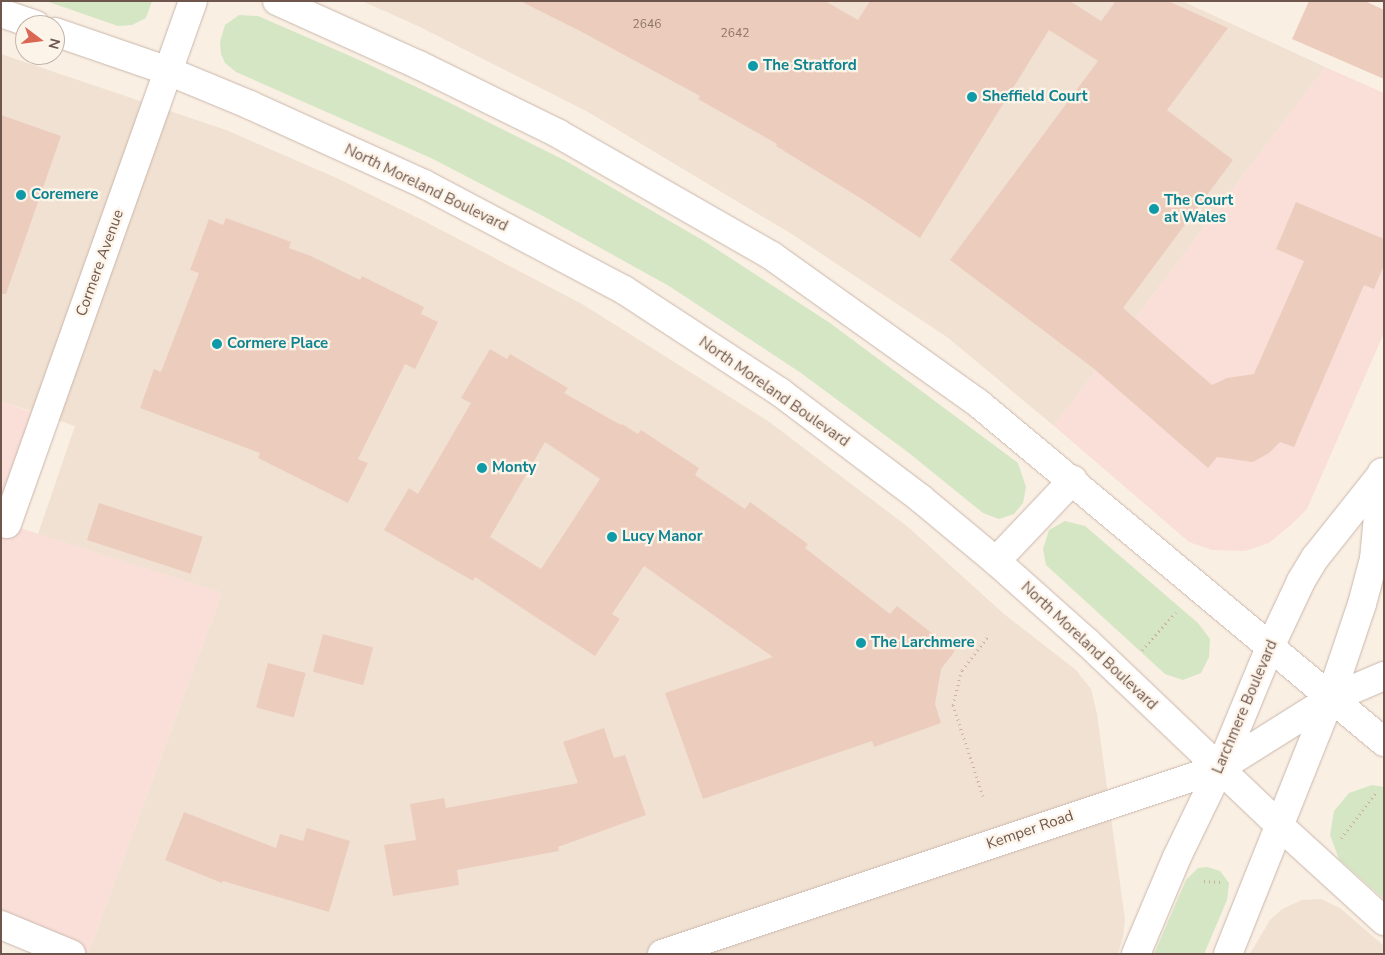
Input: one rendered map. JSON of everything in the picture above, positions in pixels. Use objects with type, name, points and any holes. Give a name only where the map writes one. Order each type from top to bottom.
[{"type":"main road","name":"Cormere Avenue","points":[[7,524],[193,1]]},
{"type":"main road","points":[[277,1],[419,65],[559,134],[772,256],[978,404],[1072,480],[1330,699],[1384,742]]},
{"type":"main road","points":[[1,13],[15,18]]},
{"type":"main road","name":"North Moreland Boulevard","points":[[65,35],[168,71],[250,105],[424,184],[624,290],[780,392],[920,498],[996,561],[1086,642],[1280,826],[1384,921]]},
{"type":"main road","name":"Larchmere Boulevard","points":[[1136,954],[1177,857],[1220,768],[1270,647],[1301,581],[1315,558],[1382,471]]},
{"type":"main road","name":"Larchmere Boulevard","points":[[1228,954],[1330,699],[1362,604],[1374,559],[1382,471]]},
{"type":"main road","points":[[996,561],[1072,480]]},
{"type":"main road","name":"Kemper Road","points":[[662,954],[1220,768],[1330,699],[1384,676]]},
{"type":"main road","points":[[1,925],[71,954]]},
{"type":"path","points":[[1142,650],[1177,612]]},
{"type":"path","points":[[983,796],[953,705],[962,670],[989,635]]},
{"type":"path","points":[[1336,845],[1377,791]]},
{"type":"shaded area","points":[[362,1],[1182,1],[1325,67],[1054,426],[947,337],[790,233],[588,112],[418,26]]},
{"type":"shaded area","points":[[1,54],[15,59],[15,65],[34,65],[226,130],[339,179],[424,221],[582,304],[768,421],[908,527],[1004,614],[1076,670],[1091,689],[1097,714],[1125,920],[1118,954],[88,954],[222,593],[38,534],[75,426],[1,401]]},
{"type":"shaded area","points":[[1325,67],[1384,93],[1384,333],[1307,509],[1269,543],[1245,551],[1212,550],[1189,542],[1054,426]]},
{"type":"shaded area","points":[[1,401],[45,417],[8,524],[222,593],[88,954],[71,954],[1,925]]},
{"type":"shaded area","points":[[1321,899],[1340,908],[1384,946],[1384,954],[1250,954],[1270,920],[1282,909],[1302,900]]},
{"type":"green space","points":[[46,1],[152,1],[146,18],[132,25],[118,26]]},
{"type":"green space","points":[[239,15],[258,16],[357,59],[448,102],[566,161],[704,241],[830,323],[1018,463],[1026,487],[1023,503],[1014,514],[999,519],[983,513],[909,453],[801,373],[669,286],[543,216],[431,158],[236,72],[225,63],[221,54],[220,42],[225,25]]},
{"type":"green space","points":[[1065,521],[1085,526],[1198,623],[1210,639],[1209,657],[1201,673],[1183,680],[1165,674],[1046,565],[1043,549],[1049,530]]},
{"type":"green space","points":[[1372,785],[1384,787],[1384,899],[1339,859],[1330,835],[1334,811],[1349,793]]},
{"type":"green space","points":[[1207,867],[1220,871],[1229,883],[1227,900],[1204,954],[1154,954],[1186,880],[1198,868]]},
{"type":"building","points":[[520,1],[825,1],[858,20],[870,1],[1070,1],[1101,21],[1116,1],[1168,1],[1228,28],[1167,110],[1233,160],[1123,308],[1212,385],[1227,378],[1254,374],[1304,261],[1276,249],[1296,202],[1384,239],[1384,265],[1374,289],[1364,285],[1294,447],[1280,442],[1269,453],[1253,462],[1217,457],[1208,468],[1093,368],[950,260],[1098,61],[1049,30],[920,238],[865,201],[776,146],[777,144],[698,99],[700,96]]},
{"type":"building","points":[[1309,1],[1365,1],[1384,10],[1384,79],[1292,39]]},
{"type":"building","name":"Coremere","points":[[1,115],[61,136],[6,294],[1,294]]},
{"type":"building","points":[[226,218],[291,242],[289,248],[311,256],[360,280],[362,276],[424,307],[421,314],[438,322],[415,369],[405,364],[358,459],[368,463],[348,503],[258,458],[260,453],[140,408],[154,369],[161,372],[199,273],[190,270],[209,219],[223,225]]},
{"type":"building","points":[[490,349],[507,359],[510,354],[568,388],[564,393],[638,434],[641,430],[699,468],[695,475],[745,509],[750,502],[808,544],[805,548],[890,614],[897,606],[955,651],[941,669],[935,704],[941,723],[874,747],[872,741],[703,799],[665,693],[773,657],[644,566],[612,614],[620,619],[595,656],[475,577],[473,581],[384,530],[409,488],[418,494],[471,403],[461,398]],"holes":[[[545,442],[600,479],[541,569],[490,537]]]},
{"type":"building","points":[[99,503],[203,537],[191,574],[87,540]]},
{"type":"building","points":[[323,634],[373,647],[363,685],[313,672]]},
{"type":"building","points":[[268,663],[306,673],[294,718],[256,707]]},
{"type":"building","points":[[604,728],[614,758],[625,755],[646,815],[558,847],[559,851],[457,870],[459,885],[393,896],[384,845],[416,840],[410,804],[444,798],[446,808],[578,783],[563,742]]},
{"type":"building","points":[[184,812],[276,848],[280,834],[303,841],[307,828],[350,841],[329,912],[223,881],[222,883],[165,860]]},
{"type":"place","name":"The Stratford","points":[[753,66]]},
{"type":"place","name":"Sheffield Court","points":[[972,97]]},
{"type":"place","name":"Coremere","points":[[21,195]]},
{"type":"place","name":"The Court at Wales","points":[[1154,209]]},
{"type":"place","name":"Cormere Place","points":[[217,344]]},
{"type":"place","name":"Monty","points":[[482,468]]},
{"type":"place","name":"Lucy Manor","points":[[612,537]]},
{"type":"place","name":"The Larchmere","points":[[861,643]]}]
